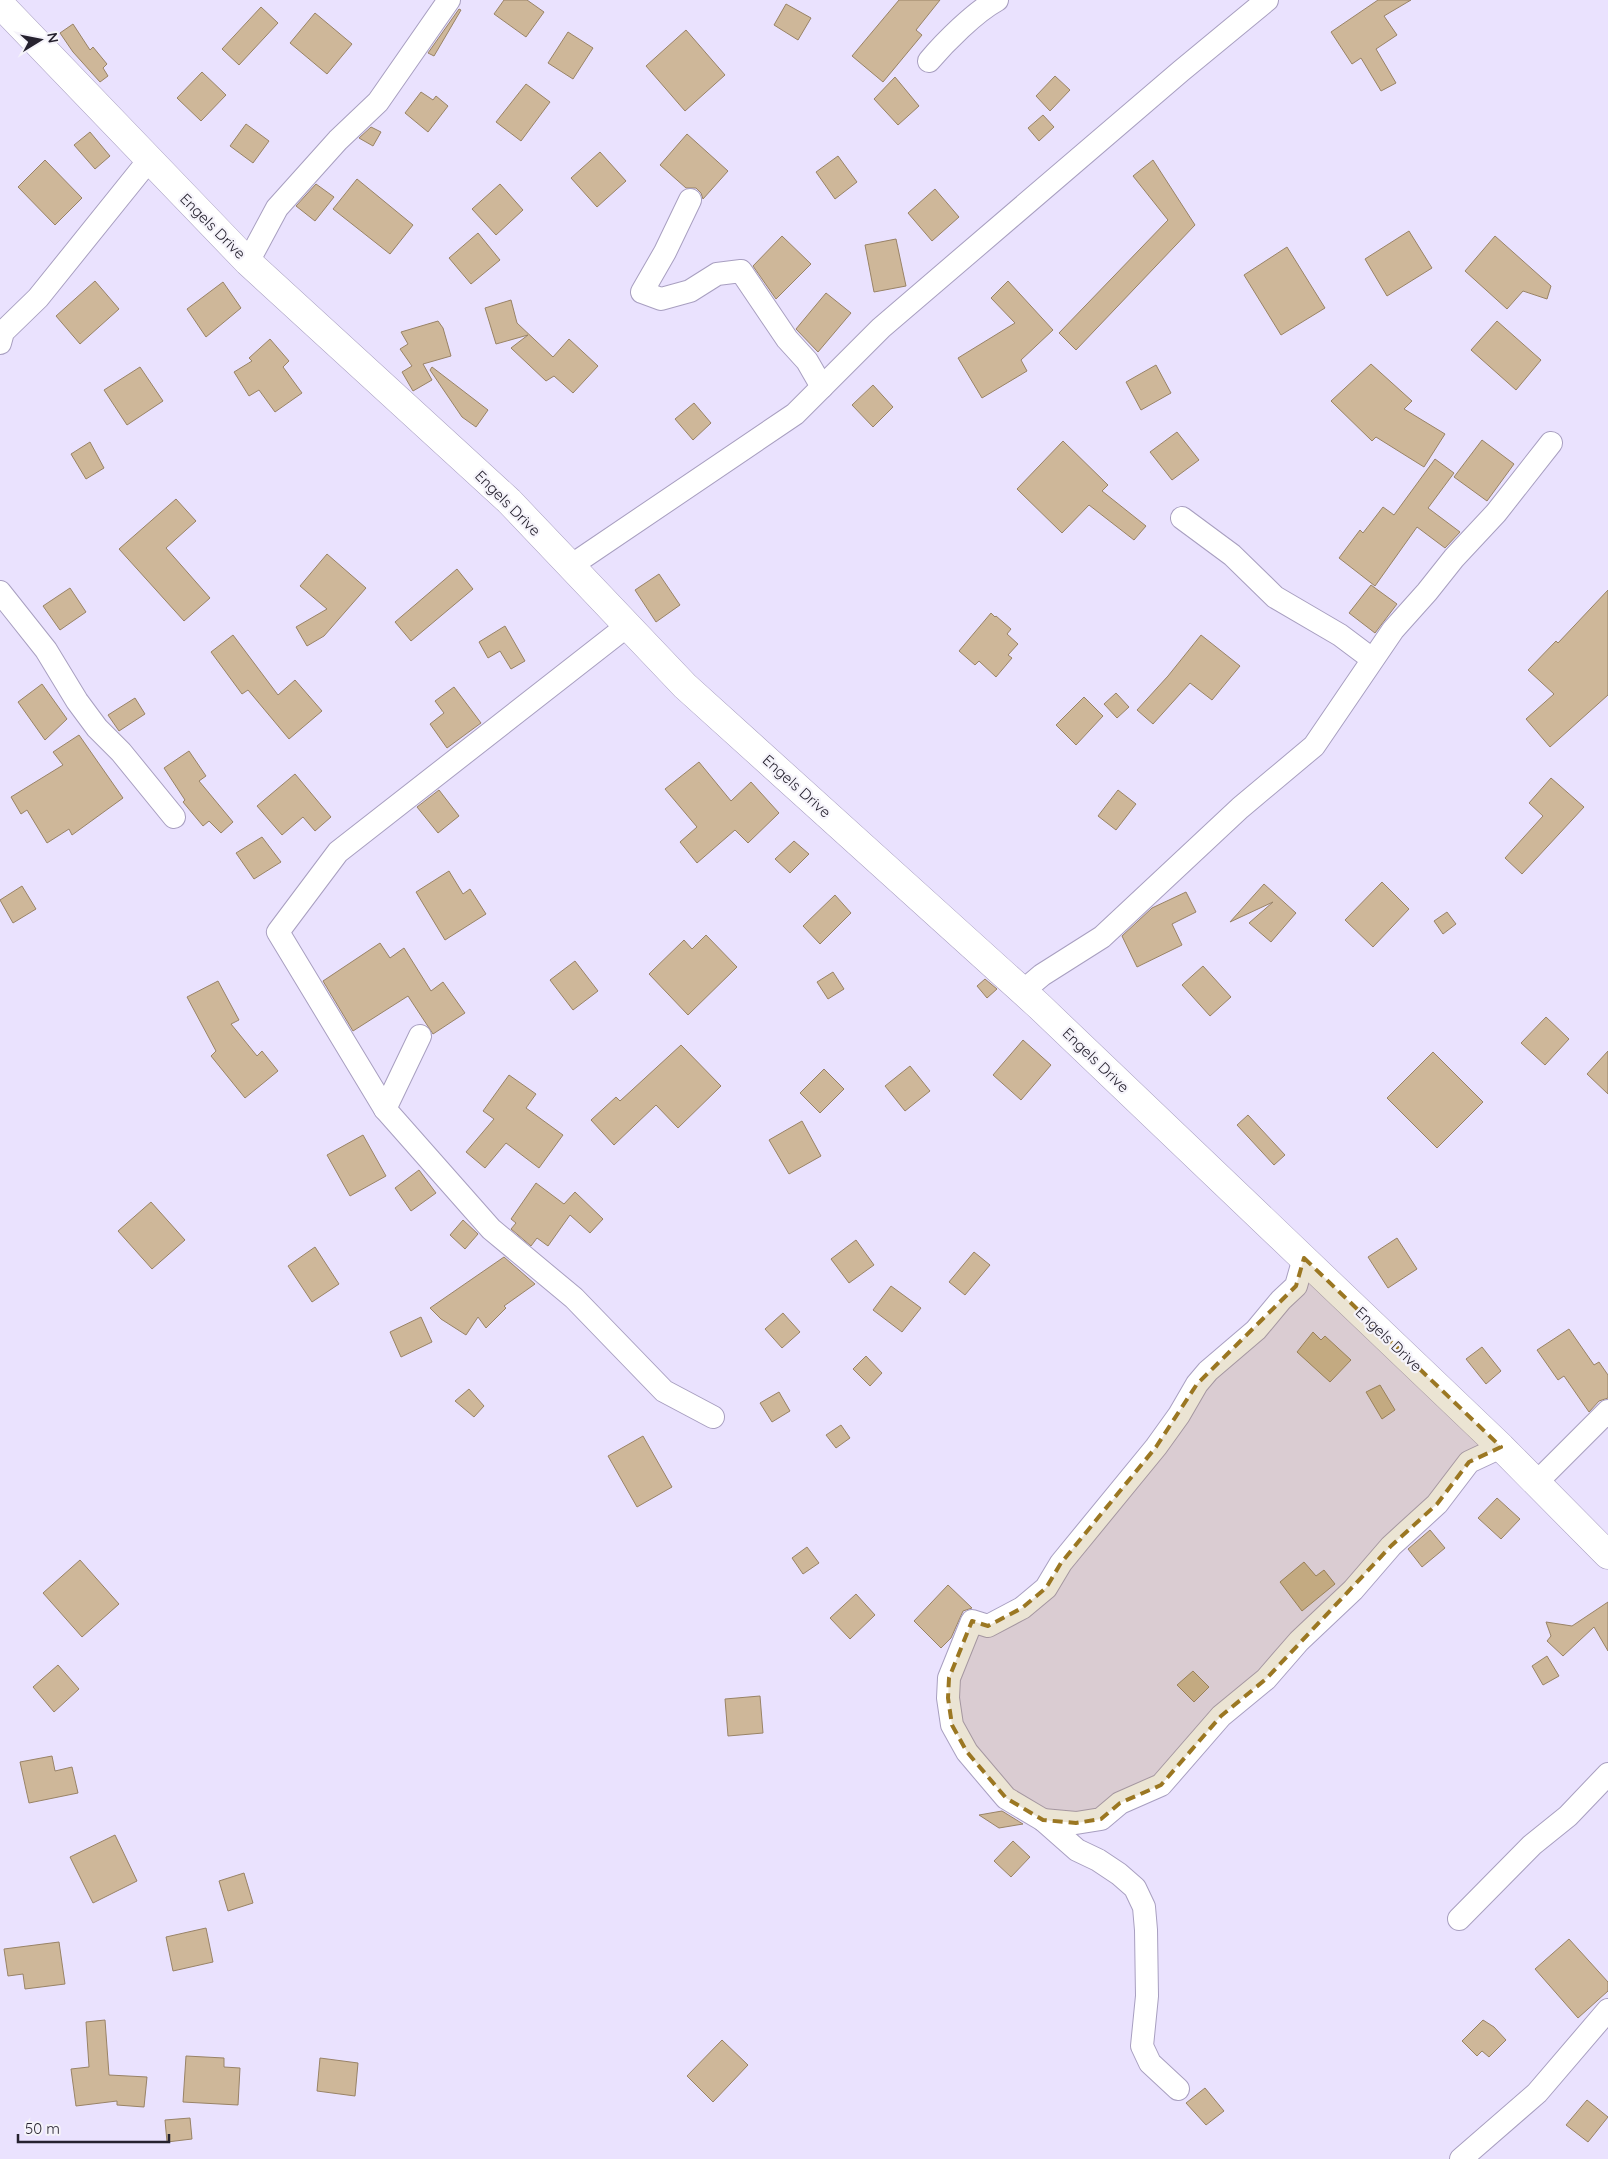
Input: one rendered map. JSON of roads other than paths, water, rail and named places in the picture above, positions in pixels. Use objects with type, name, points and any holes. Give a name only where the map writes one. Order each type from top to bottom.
[{"type":"street","points":[[248,262],[277,208],[338,140],[378,102],[449,0]]},
{"type":"street","points":[[929,62],[943,43],[977,14],[997,0]]},
{"type":"street","points":[[569,567],[795,414],[881,328],[1174,77],[1267,0]]},
{"type":"street","name":"Engels Drive","points":[[0,4],[248,262],[509,501],[569,567],[685,686],[1022,991],[1501,1447],[1608,1555]]},
{"type":"street","points":[[0,343],[3,332],[38,298],[149,160]]},
{"type":"street","points":[[690,200],[665,252],[642,292],[661,299],[690,291],[717,274],[740,272],[787,339],[807,360],[822,387]]},
{"type":"street","points":[[1022,991],[1042,975],[1102,937],[1240,808],[1314,746],[1393,630],[1428,592],[1454,558],[1496,513],[1551,444]]},
{"type":"street","points":[[1182,518],[1232,555],[1275,597],[1340,635],[1372,659]]},
{"type":"street","points":[[0,592],[46,650],[77,701],[97,728],[121,752],[174,817]]},
{"type":"street","points":[[627,626],[338,852],[278,932],[385,1108],[492,1229],[574,1298],[664,1391],[713,1417]]},
{"type":"street","points":[[385,1108],[420,1036]]},
{"type":"street","points":[[1178,2089],[1150,2063],[1142,2046],[1148,1996],[1146,1930],[1144,1907],[1135,1888],[1119,1874],[1077,1850],[1043,1820],[1006,1798],[967,1752],[952,1725],[948,1698],[949,1678],[972,1621],[988,1626],[1022,1608],[1046,1588],[1066,1556],[1180,1415],[1197,1384],[1208,1371],[1256,1330],[1296,1286],[1304,1258]]},
{"type":"street","points":[[1537,1482],[1608,1411]]},
{"type":"street","points":[[1043,1820],[1076,1823],[1102,1818],[1120,1803],[1161,1785],[1221,1716],[1266,1678],[1299,1641],[1353,1590],[1391,1546],[1438,1504],[1470,1462],[1501,1447]]},
{"type":"street","points":[[1459,1919],[1532,1844],[1568,1816],[1608,1774]]},
{"type":"street","points":[[1461,2159],[1537,2093],[1608,2010]]}]
